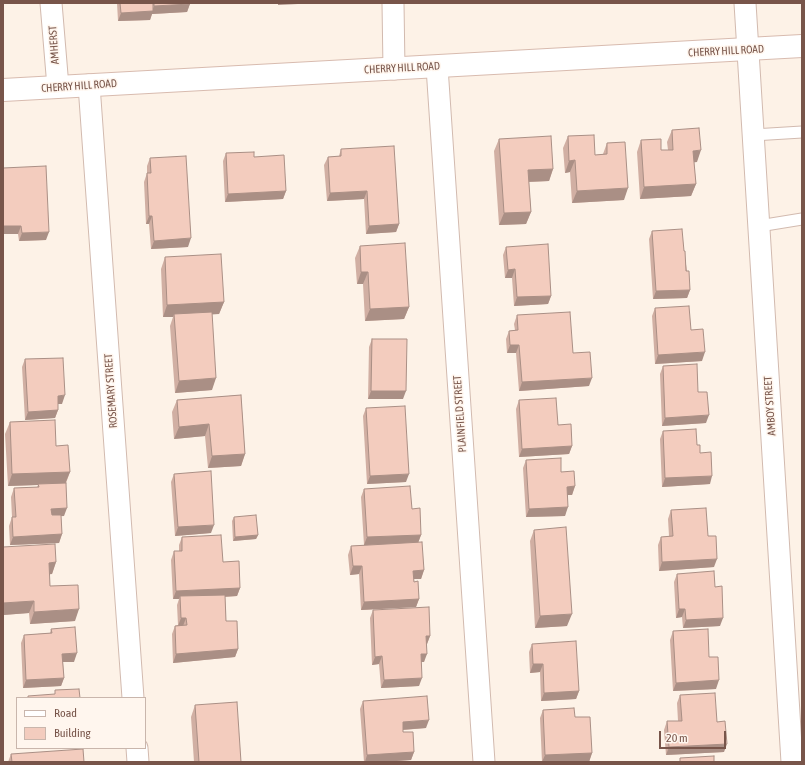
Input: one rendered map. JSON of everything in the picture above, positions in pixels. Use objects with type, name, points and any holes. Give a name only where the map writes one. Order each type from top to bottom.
[{"type":"main road","name":"CHERRY HILL ROAD","points":[[3,90],[802,46]]},
{"type":"street","name":"AMHERST","points":[[52,3],[58,87]]},
{"type":"street","points":[[393,3],[394,69]]},
{"type":"street","name":"AMBOY STREET","points":[[745,3],[792,762]]},
{"type":"street","name":"PLAINFIELD STREET","points":[[437,66],[484,762]]},
{"type":"street","name":"ROSEMARY STREET","points":[[89,85],[133,697]]},
{"type":"street","points":[[137,749],[138,762]]},
{"type":"lane","points":[[753,135],[802,132]]},
{"type":"lane","points":[[759,226],[802,219]]},
{"type":"building","points":[[120,3],[153,3],[153,11],[121,13]]},
{"type":"building","points":[[154,3],[190,3],[190,4],[154,6]]},
{"type":"building","points":[[699,128],[701,150],[693,151],[696,184],[644,187],[641,140],[661,139],[661,150],[673,150],[672,130]]},
{"type":"building","points":[[594,135],[595,155],[607,154],[607,143],[625,142],[628,188],[577,191],[575,160],[569,161],[568,136]]},
{"type":"building","points":[[551,136],[553,169],[528,170],[531,212],[504,213],[499,139]]},
{"type":"building","points":[[394,146],[399,224],[369,226],[367,191],[330,193],[328,157],[341,156],[341,149]]},
{"type":"building","points":[[254,152],[254,157],[284,155],[286,191],[228,194],[226,153]]},
{"type":"building","points":[[186,156],[191,238],[154,241],[152,216],[149,216],[147,173],[151,173],[150,158]]},
{"type":"building","points":[[46,166],[49,232],[22,233],[21,226],[3,226],[3,168]]},
{"type":"building","points":[[682,229],[686,271],[689,271],[690,290],[656,291],[652,231]]},
{"type":"building","points":[[405,243],[409,307],[370,309],[368,272],[361,272],[360,246]]},
{"type":"building","points":[[548,244],[551,296],[517,297],[515,269],[508,270],[506,247]]},
{"type":"building","points":[[221,254],[224,302],[167,305],[165,257]]},
{"type":"building","points":[[689,306],[691,330],[703,329],[705,352],[658,355],[655,308]]},
{"type":"building","points":[[212,312],[216,378],[179,381],[174,314]]},
{"type":"building","points":[[570,312],[573,353],[590,352],[592,378],[522,382],[519,345],[510,345],[509,331],[518,330],[517,315]]},
{"type":"building","points":[[372,339],[407,339],[406,391],[371,391]]},
{"type":"building","points":[[63,358],[65,395],[58,396],[58,410],[28,412],[25,359]]},
{"type":"building","points":[[697,364],[698,392],[707,392],[709,415],[665,418],[663,366]]},
{"type":"building","points":[[241,395],[245,454],[212,456],[209,424],[179,427],[177,400]]},
{"type":"building","points":[[556,398],[558,425],[571,424],[572,446],[522,449],[519,400]]},
{"type":"building","points":[[405,406],[409,474],[370,476],[366,408]]},
{"type":"building","points":[[55,420],[56,446],[68,445],[70,472],[12,474],[10,422]]},
{"type":"building","points":[[696,429],[697,445],[700,445],[700,453],[711,452],[712,476],[665,478],[663,431]]},
{"type":"building","points":[[561,458],[561,472],[574,471],[575,486],[567,487],[568,507],[529,509],[526,460]]},
{"type":"building","points":[[211,471],[214,525],[178,527],[174,474]]},
{"type":"building","points":[[66,483],[67,508],[51,509],[52,515],[61,515],[62,534],[13,537],[12,517],[16,517],[14,488],[39,487],[38,484]]},
{"type":"building","points":[[410,486],[412,509],[420,508],[421,535],[367,537],[364,489]]},
{"type":"building","points":[[706,508],[708,536],[716,536],[717,559],[662,562],[661,537],[673,536],[671,510]]},
{"type":"building","points":[[256,515],[258,535],[235,537],[234,517]]},
{"type":"building","points":[[566,527],[572,614],[540,616],[534,530]]},
{"type":"building","points":[[221,535],[223,562],[239,561],[240,588],[176,591],[174,551],[182,551],[182,537]]},
{"type":"building","points":[[422,542],[424,570],[413,571],[414,582],[418,581],[419,599],[364,602],[362,566],[353,566],[351,546]]},
{"type":"building","points":[[55,544],[56,562],[49,563],[50,586],[78,585],[79,609],[34,612],[34,601],[3,603],[3,547]]},
{"type":"building","points":[[714,571],[715,587],[722,586],[723,618],[686,620],[685,609],[679,609],[677,574]]},
{"type":"building","points":[[225,595],[226,621],[237,621],[238,649],[176,654],[175,626],[187,625],[186,618],[181,618],[180,596]]},
{"type":"building","points":[[429,607],[430,636],[426,636],[427,654],[421,654],[422,678],[384,680],[382,656],[375,657],[373,610]]},
{"type":"building","points":[[75,627],[77,653],[62,654],[64,678],[26,680],[24,635],[52,633],[51,629]]},
{"type":"building","points":[[708,629],[709,657],[718,657],[719,680],[676,683],[673,631]]},
{"type":"building","points":[[576,641],[579,691],[544,693],[543,664],[533,664],[532,644]]},
{"type":"building","points":[[79,689],[80,697],[28,697],[55,694],[55,690]]},
{"type":"building","points":[[715,693],[717,722],[725,721],[727,744],[669,747],[667,721],[682,721],[680,695]]},
{"type":"building","points":[[427,696],[429,720],[403,722],[403,732],[413,732],[414,752],[367,755],[363,701]]},
{"type":"building","points":[[237,702],[241,762],[199,762],[195,705]]},
{"type":"building","points":[[574,708],[575,717],[590,717],[592,753],[545,755],[543,710]]},
{"type":"building","points":[[83,749],[84,762],[12,762],[11,754]]},
{"type":"building","points":[[714,756],[714,762],[680,762],[680,758]]}]
